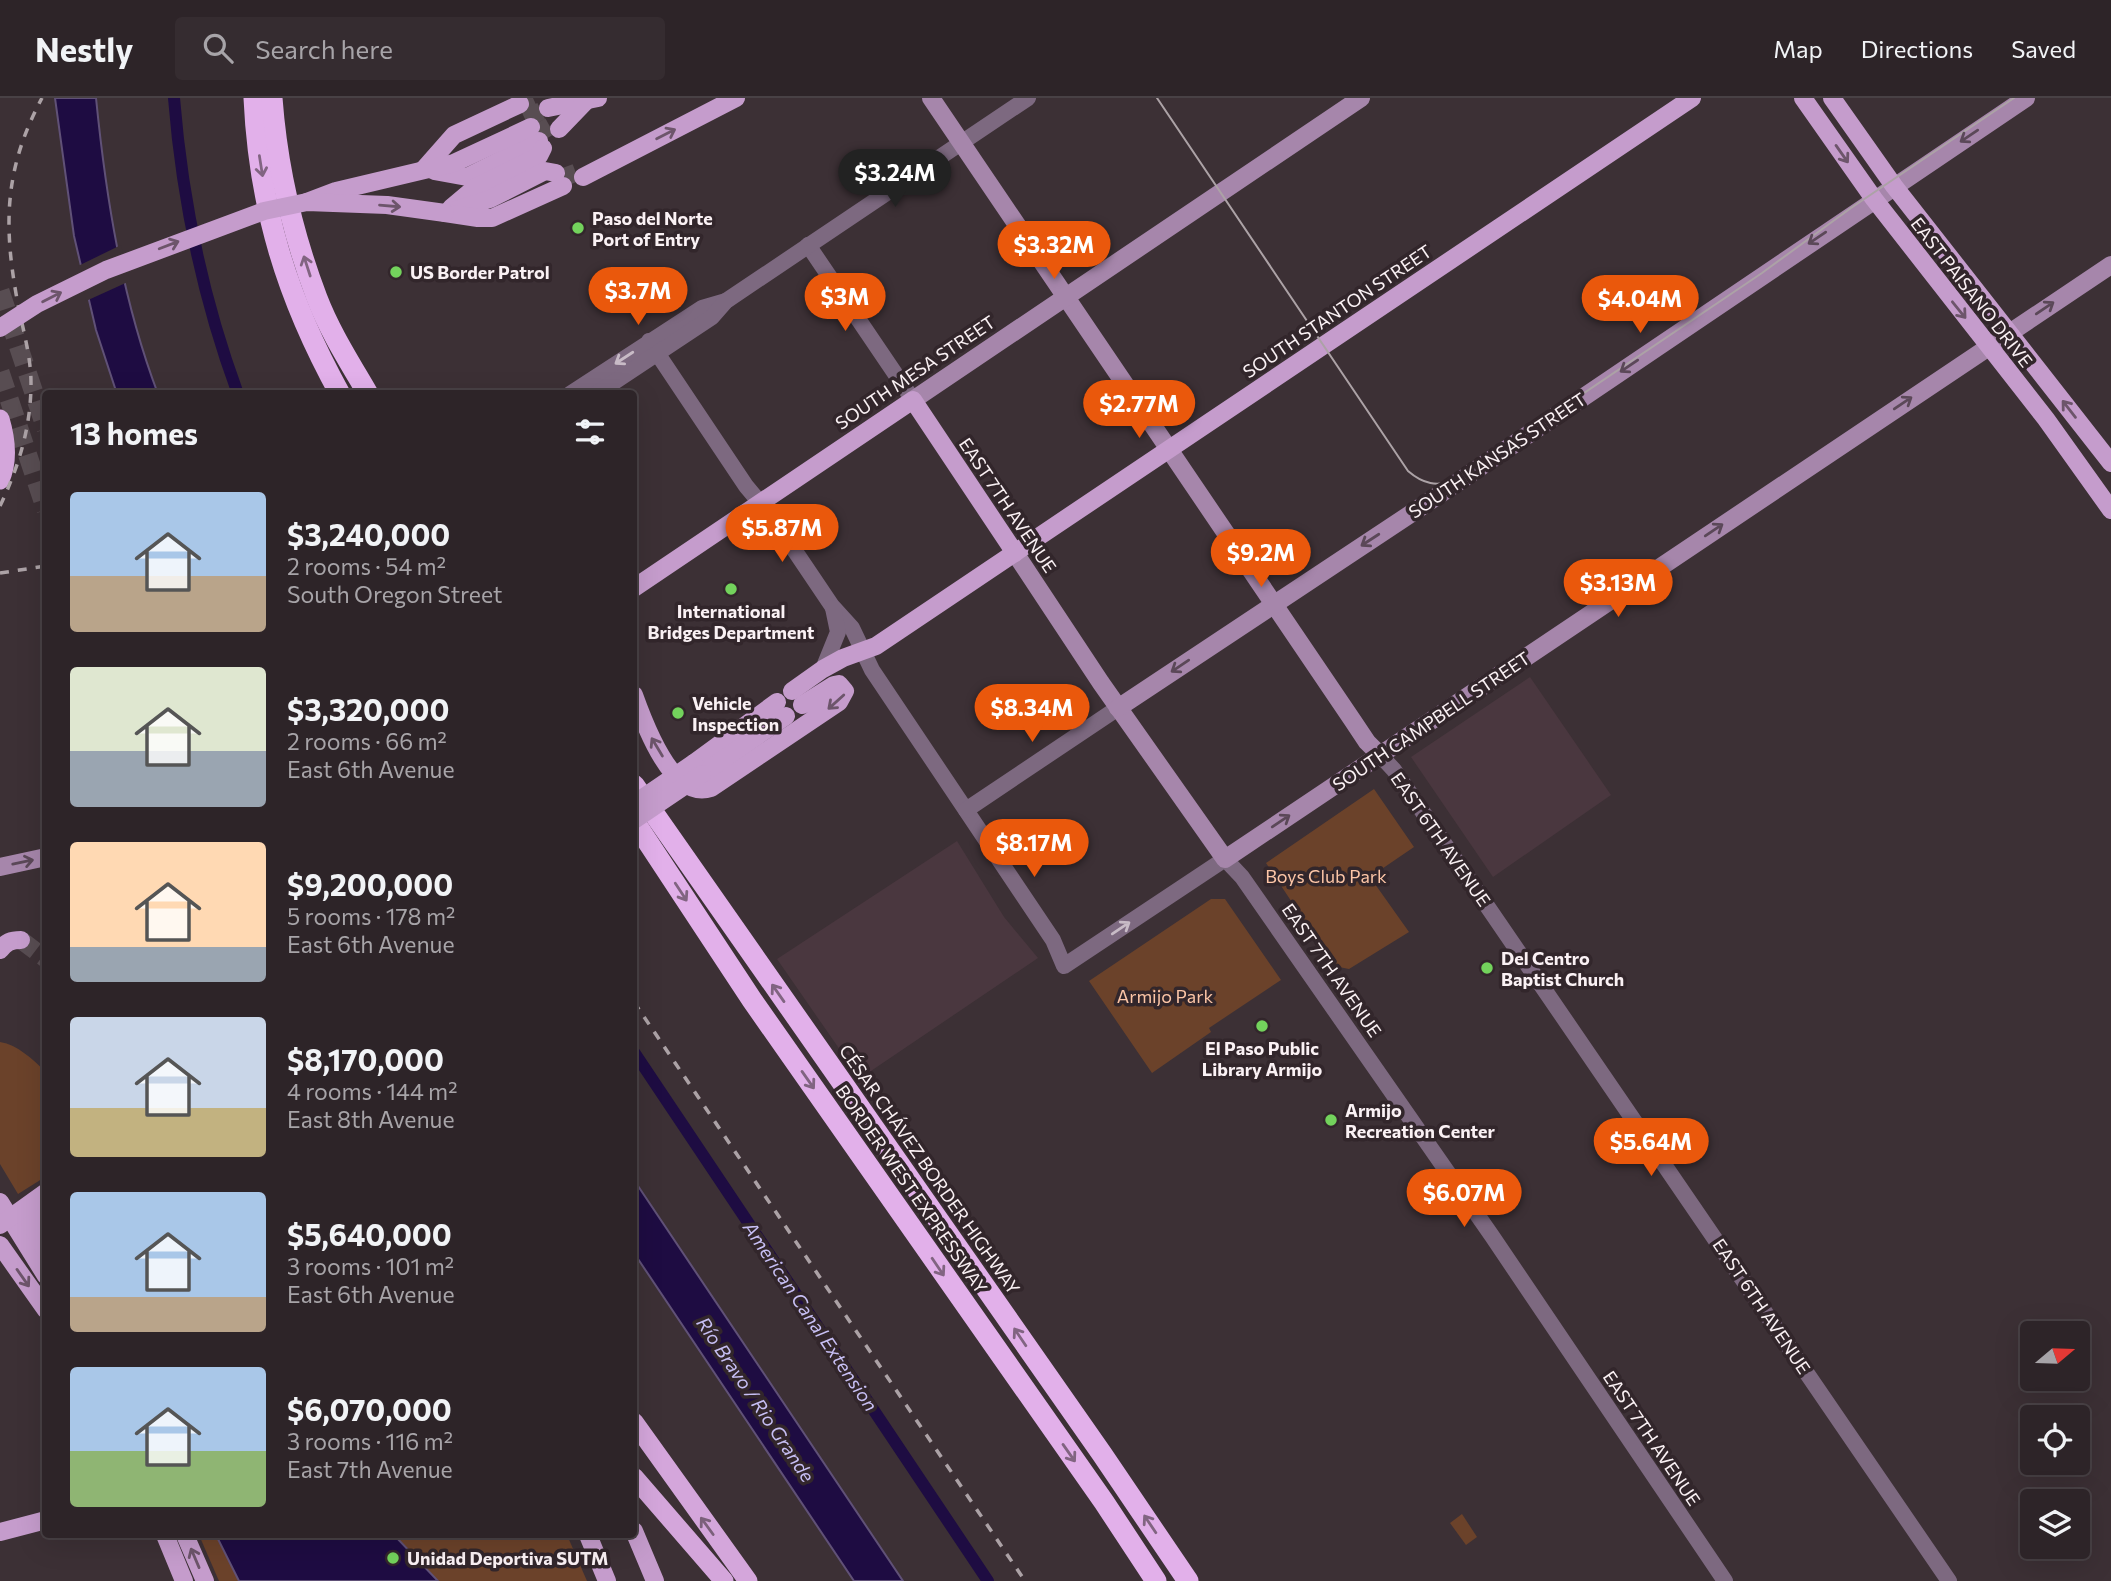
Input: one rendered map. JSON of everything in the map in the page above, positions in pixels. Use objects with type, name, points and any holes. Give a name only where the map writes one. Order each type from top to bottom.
[{"type":"highway","points":[[254,98],[261,169],[276,247],[304,324],[338,390]]},
{"type":"highway","points":[[272,98],[274,127],[296,235],[318,299],[366,390]]},
{"type":"highway","points":[[318,299],[332,317],[376,390]]},
{"type":"highway","points":[[0,419],[6,457],[0,480]]},
{"type":"highway","name":"CÉSAR CHÁVEZ BORDER HIGHWAY","points":[[637,789],[1188,1581]]},
{"type":"highway","name":"BORDER WEST EXPRESSWAY","points":[[637,826],[752,1000],[1104,1502],[1156,1581]]},
{"type":"highway","points":[[637,1426],[748,1581]]},
{"type":"highway","points":[[637,1480],[724,1581]]},
{"type":"main road","points":[[563,98],[592,100]]},
{"type":"main road","points":[[585,173],[736,98]]},
{"type":"main road","name":"EAST 6TH AVENUE","points":[[931,98],[1367,742],[1380,755]]},
{"type":"main road","name":"SOUTH MESA STREET","points":[[637,587],[1361,98]]},
{"type":"main road","name":"SOUTH STANTON STREET","points":[[637,703],[647,731],[680,781],[697,790],[712,788],[839,702],[845,691],[839,684],[797,698],[823,669],[876,646],[1692,98]]},
{"type":"main road","name":"EAST PAISANO DRIVE","points":[[1803,98],[1874,199],[2046,419],[2111,510]]},
{"type":"main road","name":"EAST PAISANO DRIVE","points":[[1832,98],[1894,186],[2111,463]]},
{"type":"main road","name":"SOUTH KANSAS STREET","points":[[1118,708],[1427,503],[2026,98]]},
{"type":"main road","points":[[592,100],[552,116],[592,100]]},
{"type":"main road","points":[[424,169],[454,135],[531,127]]},
{"type":"main road","points":[[0,328],[37,304],[106,270],[246,216],[454,163],[531,127]]},
{"type":"main road","points":[[445,213],[476,187],[539,156],[531,127]]},
{"type":"main road","points":[[307,202],[387,205],[492,218],[559,179]]},
{"type":"main road","name":"SOUTH CAMPBELL STREET","points":[[1225,859],[2111,265]]},
{"type":"main road","name":"EAST 7TH AVENUE","points":[[913,400],[1118,708],[1225,859]]},
{"type":"main road","points":[[637,819],[698,768],[782,709]]},
{"type":"main road","points":[[637,802],[698,768]]},
{"type":"main road","points":[[0,867],[42,858]]},
{"type":"main road","points":[[0,950],[12,940],[21,940]]},
{"type":"main road","points":[[5,1222],[42,1195]]},
{"type":"main road","points":[[0,1202],[5,1222],[42,1271]]},
{"type":"main road","points":[[42,1208],[30,1222],[42,1244]]},
{"type":"main road","points":[[0,1245],[42,1304]]},
{"type":"main road","points":[[0,1532],[42,1521]]},
{"type":"main road","points":[[166,1538],[184,1581]]},
{"type":"main road","points":[[186,1538],[205,1581]]},
{"type":"main road","points":[[589,1538],[607,1581]]},
{"type":"main road","points":[[637,1538],[655,1581]]},
{"type":"street","points":[[577,390],[712,317],[726,301],[1028,98]]},
{"type":"street","name":"EAST 7TH AVENUE","points":[[808,245],[913,400]]},
{"type":"street","points":[[601,390],[654,348]]},
{"type":"street","points":[[654,348],[746,486],[832,606],[852,628],[885,690],[966,810]]},
{"type":"street","points":[[823,669],[838,632],[832,606]]},
{"type":"street","name":"SOUTH KANSAS STREET","points":[[966,810],[1118,708]]},
{"type":"street","name":"EAST 6TH AVENUE","points":[[1380,755],[1394,770],[1949,1581]]},
{"type":"street","name":"SOUTH CAMPBELL STREET","points":[[966,810],[1053,940],[1064,966],[1225,859]]},
{"type":"street","name":"EAST 7TH AVENUE","points":[[1225,859],[1242,877],[1492,1236],[1725,1581]]},
{"type":"shaded area","points":[[1530,677],[1611,795],[1493,877],[1411,757]]},
{"type":"shaded area","points":[[957,841],[1004,917],[1038,958],[865,1075],[861,1070],[856,1073],[777,959]]},
{"type":"green space","name":"Boys Club Park","points":[[1374,789],[1414,847],[1370,877],[1409,932],[1349,969],[1334,966],[1266,863]]},
{"type":"green space","name":"Armijo Park","points":[[1211,899],[1225,899],[1281,980],[1209,1028],[1211,1032],[1152,1073],[1089,981]]},
{"type":"green space","points":[[0,1042],[19,1049],[42,1068],[42,1179],[18,1194],[0,1164]]},
{"type":"green space","points":[[1462,1514],[1477,1537],[1466,1545],[1450,1523]]},
{"type":"green space","name":"Unidad Deportiva SUTM","points":[[200,1538],[568,1538],[587,1581],[219,1581]]},
{"type":"water","points":[[55,98],[96,98],[117,248],[145,358],[157,390],[116,390],[96,330],[74,236]]},
{"type":"water","name":"Río Bravo / Rio Grande","points":[[637,1184],[903,1581],[854,1581],[637,1257]]},
{"type":"water","points":[[218,1538],[397,1538],[438,1581],[239,1581]]},
{"type":"pier","points":[[121,245],[130,281],[86,301],[78,266]]},
{"type":"waterway","points":[[174,98],[182,173],[196,248],[214,322],[237,390]]},
{"type":"waterway","name":"American Canal Extension","points":[[637,1056],[988,1581]]},
{"type":"tunnel","points":[[520,104],[533,98]]},
{"type":"tunnel","points":[[525,119],[548,108]]},
{"type":"tunnel","points":[[534,135],[556,123]]},
{"type":"tunnel","points":[[559,179],[580,171]]},
{"type":"tunnel","points":[[0,291],[42,417]]},
{"type":"tunnel","points":[[0,372],[42,498]]},
{"type":"tunnel","points":[[21,940],[42,956]]},
{"type":"tram line","points":[[1157,98],[1408,471],[1419,479],[1436,484],[1455,480],[1762,273],[1851,208],[2014,98]]},
{"type":"railway","points":[[0,506],[23,446],[31,383],[10,245],[10,196],[21,148],[42,98]]},
{"type":"railway","points":[[0,573],[42,567]]},
{"type":"railway","points":[[637,1006],[1025,1581]]},
{"type":"place","name":"Paso del Norte Port of Entry","points":[[578,228]]},
{"type":"place","name":"US Border Patrol","points":[[396,272]]},
{"type":"place","name":"International Bridges Department","points":[[731,589]]},
{"type":"place","name":"Vehicle Inspection","points":[[678,713]]},
{"type":"place","name":"Del Centro Baptist Church","points":[[1487,968]]},
{"type":"place","name":"El Paso Public Library Armijo","points":[[1262,1026]]},
{"type":"place","name":"Armijo Recreation Center","points":[[1331,1120]]},
{"type":"place","name":"Unidad Deportiva SUTM","points":[[393,1558]]}]
